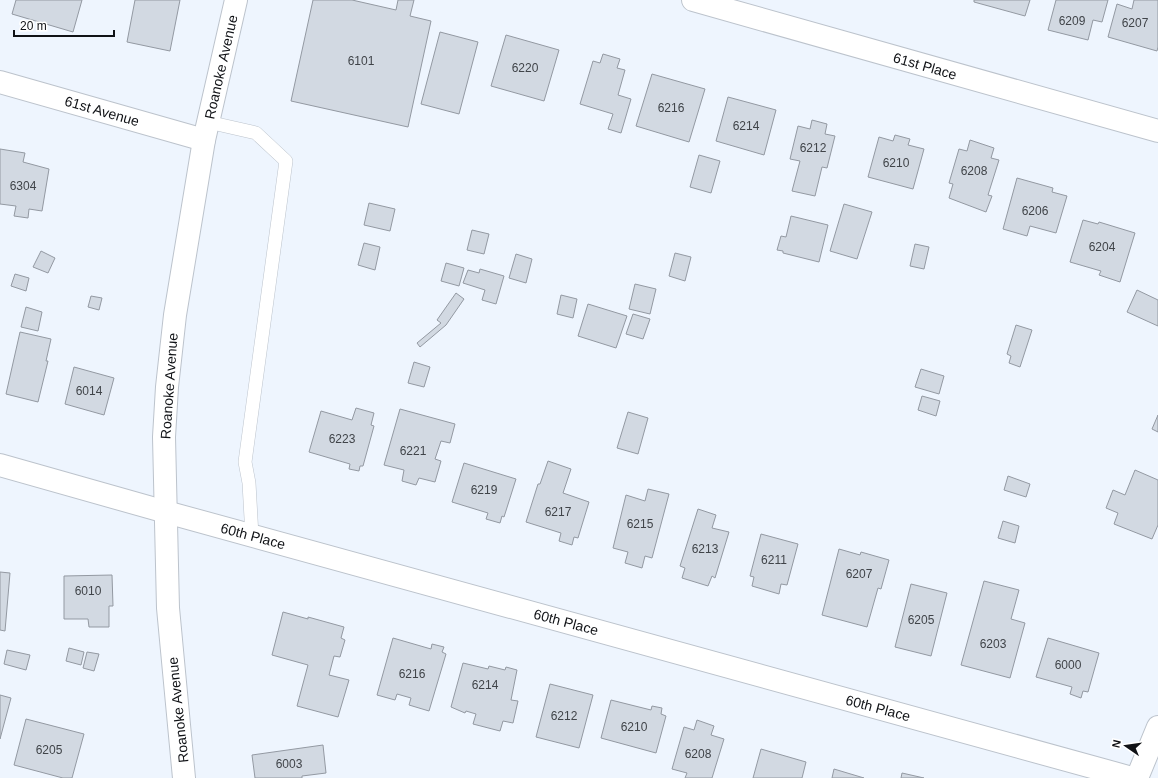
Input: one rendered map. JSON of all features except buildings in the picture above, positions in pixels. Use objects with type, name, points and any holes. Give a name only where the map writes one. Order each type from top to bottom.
[{"type":"street","name":"Roanoke Avenue","points":[[184,778],[168,608],[164,438],[167,387],[175,315],[206,131],[236,0]]},
{"type":"street","name":"61st Place","points":[[693,0],[1158,132]]},
{"type":"street","name":"61st Avenue","points":[[0,82],[206,131]]},
{"type":"street","name":"60th Place","points":[[0,465],[252,536],[1132,778]]},
{"type":"street","points":[[1137,778],[1158,727]]},
{"type":"lane","points":[[206,131],[256,133],[286,161],[245,462],[249,483],[252,536]]}]
